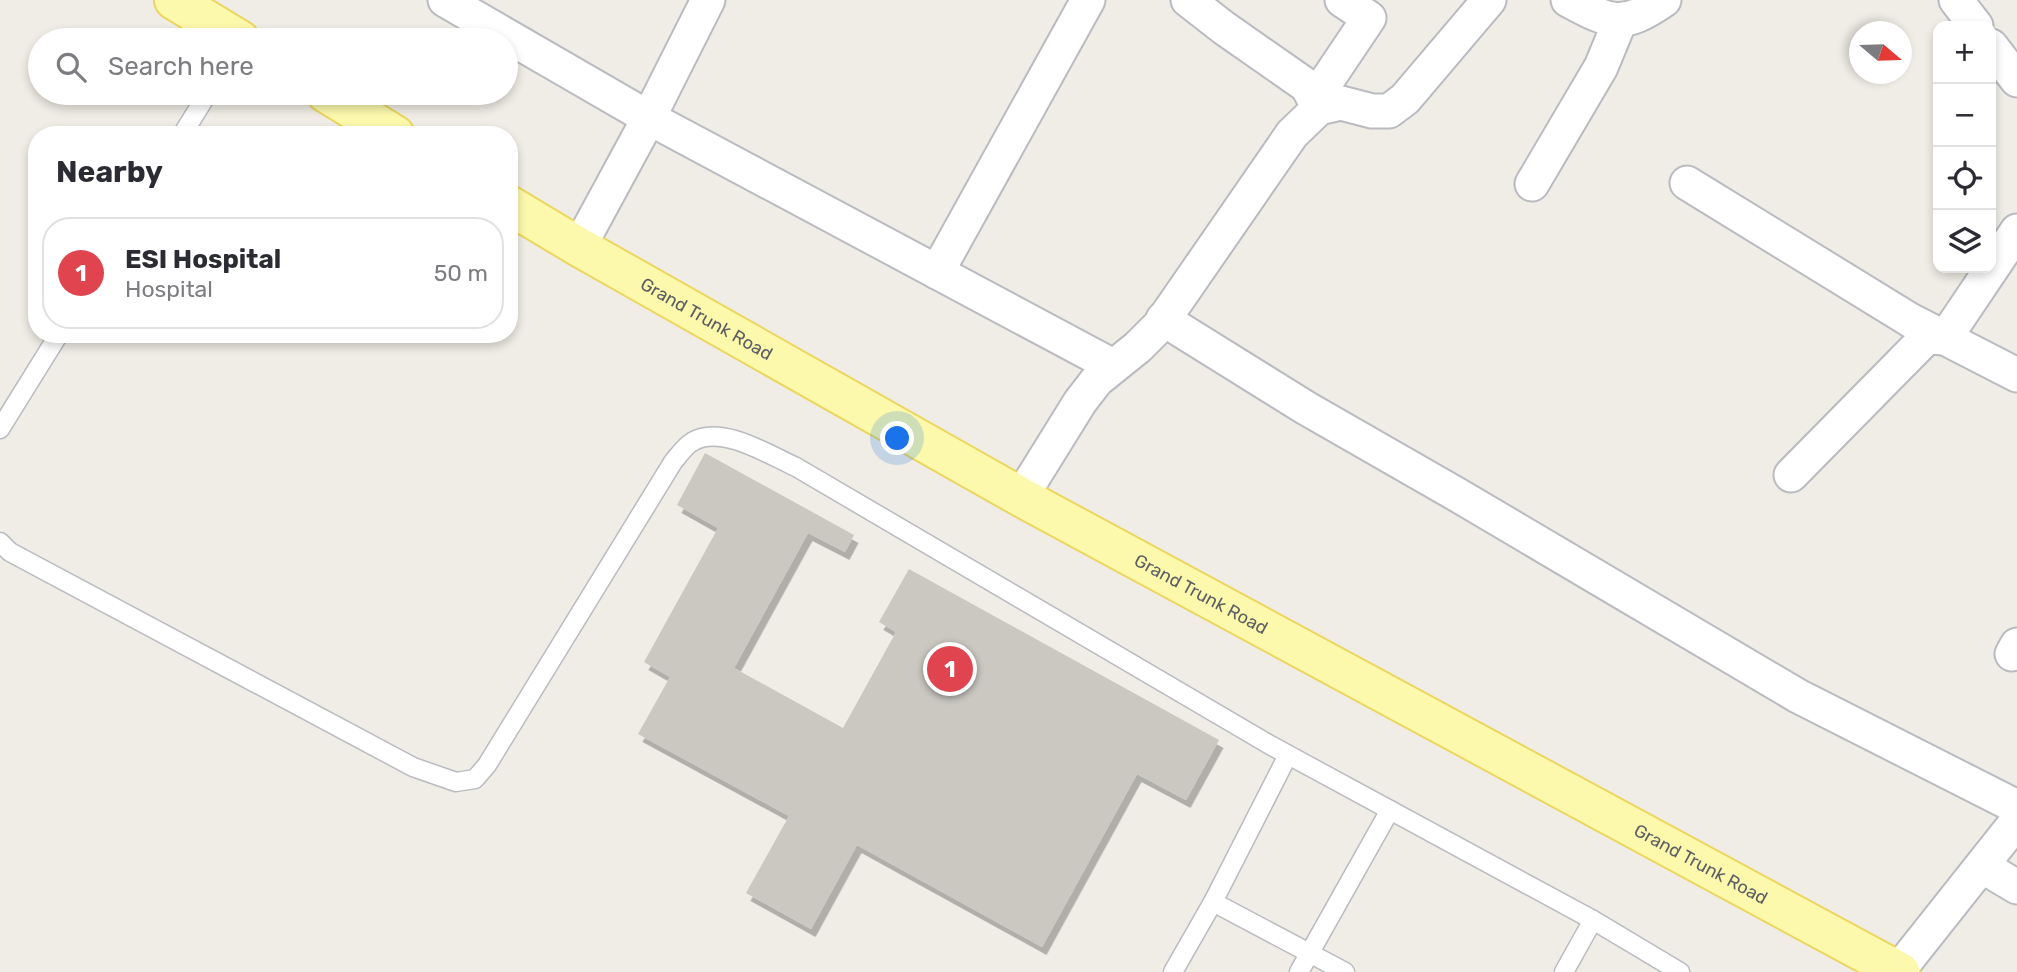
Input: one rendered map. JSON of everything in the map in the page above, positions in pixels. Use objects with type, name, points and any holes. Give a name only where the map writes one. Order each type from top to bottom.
[{"type":"main road","points":[[174,0],[220,28]]},
{"type":"main road","points":[[346,105],[380,126]]},
{"type":"main road","name":"Grand Trunk Road","points":[[518,210],[1021,497],[1899,972]]},
{"type":"street","points":[[444,0],[493,28]]},
{"type":"street","points":[[579,247],[649,118],[708,0]]},
{"type":"street","points":[[937,272],[1088,0]]},
{"type":"street","points":[[1188,0],[1224,29],[1307,86],[1325,107]]},
{"type":"street","points":[[1325,107],[1322,88],[1369,18],[1342,0]]},
{"type":"street","points":[[1021,497],[1080,402],[1097,380],[1138,347],[1163,319],[1292,134],[1325,107],[1341,103],[1372,111],[1390,111],[1405,99],[1489,0]]},
{"type":"street","points":[[1567,0],[1598,16],[1620,21],[1643,14],[1664,0]]},
{"type":"street","points":[[1956,0],[1972,21]]},
{"type":"street","points":[[1532,184],[1601,67],[1620,21]]},
{"type":"street","points":[[518,43],[649,118],[1114,366]]},
{"type":"street","points":[[1996,53],[2017,80]]},
{"type":"street","points":[[1687,183],[1910,320],[2017,375]]},
{"type":"street","points":[[1945,338],[2017,231]]},
{"type":"street","points":[[1163,319],[1306,408],[1798,696],[2017,807]]},
{"type":"street","points":[[1791,475],[1927,337],[1945,338]]},
{"type":"street","points":[[1899,972],[2017,821]]},
{"type":"street","points":[[1982,866],[2017,887]]},
{"type":"lane","points":[[188,126],[201,105]]},
{"type":"lane","points":[[0,429],[53,343]]},
{"type":"lane","points":[[0,542],[10,552],[413,767],[456,782],[475,779],[487,765],[673,461],[692,442],[710,435],[733,439],[796,467],[1288,755],[1593,920],[1681,972]]},
{"type":"lane","points":[[1173,972],[1213,902],[1288,755]]},
{"type":"lane","points":[[1299,972],[1390,810]]},
{"type":"lane","points":[[1213,902],[1345,972]]},
{"type":"lane","points":[[1564,972],[1593,920]]},
{"type":"building","points":[[705,453],[854,535],[845,552],[808,533],[734,668],[843,728],[896,632],[879,622],[909,569],[1219,740],[1186,800],[1137,774],[1042,947],[857,845],[811,929],[746,893],[789,816],[638,734],[670,677],[644,662],[718,528],[677,505]]},
{"type":"place","name":"ESI Hospital","points":[[950,669]]}]
